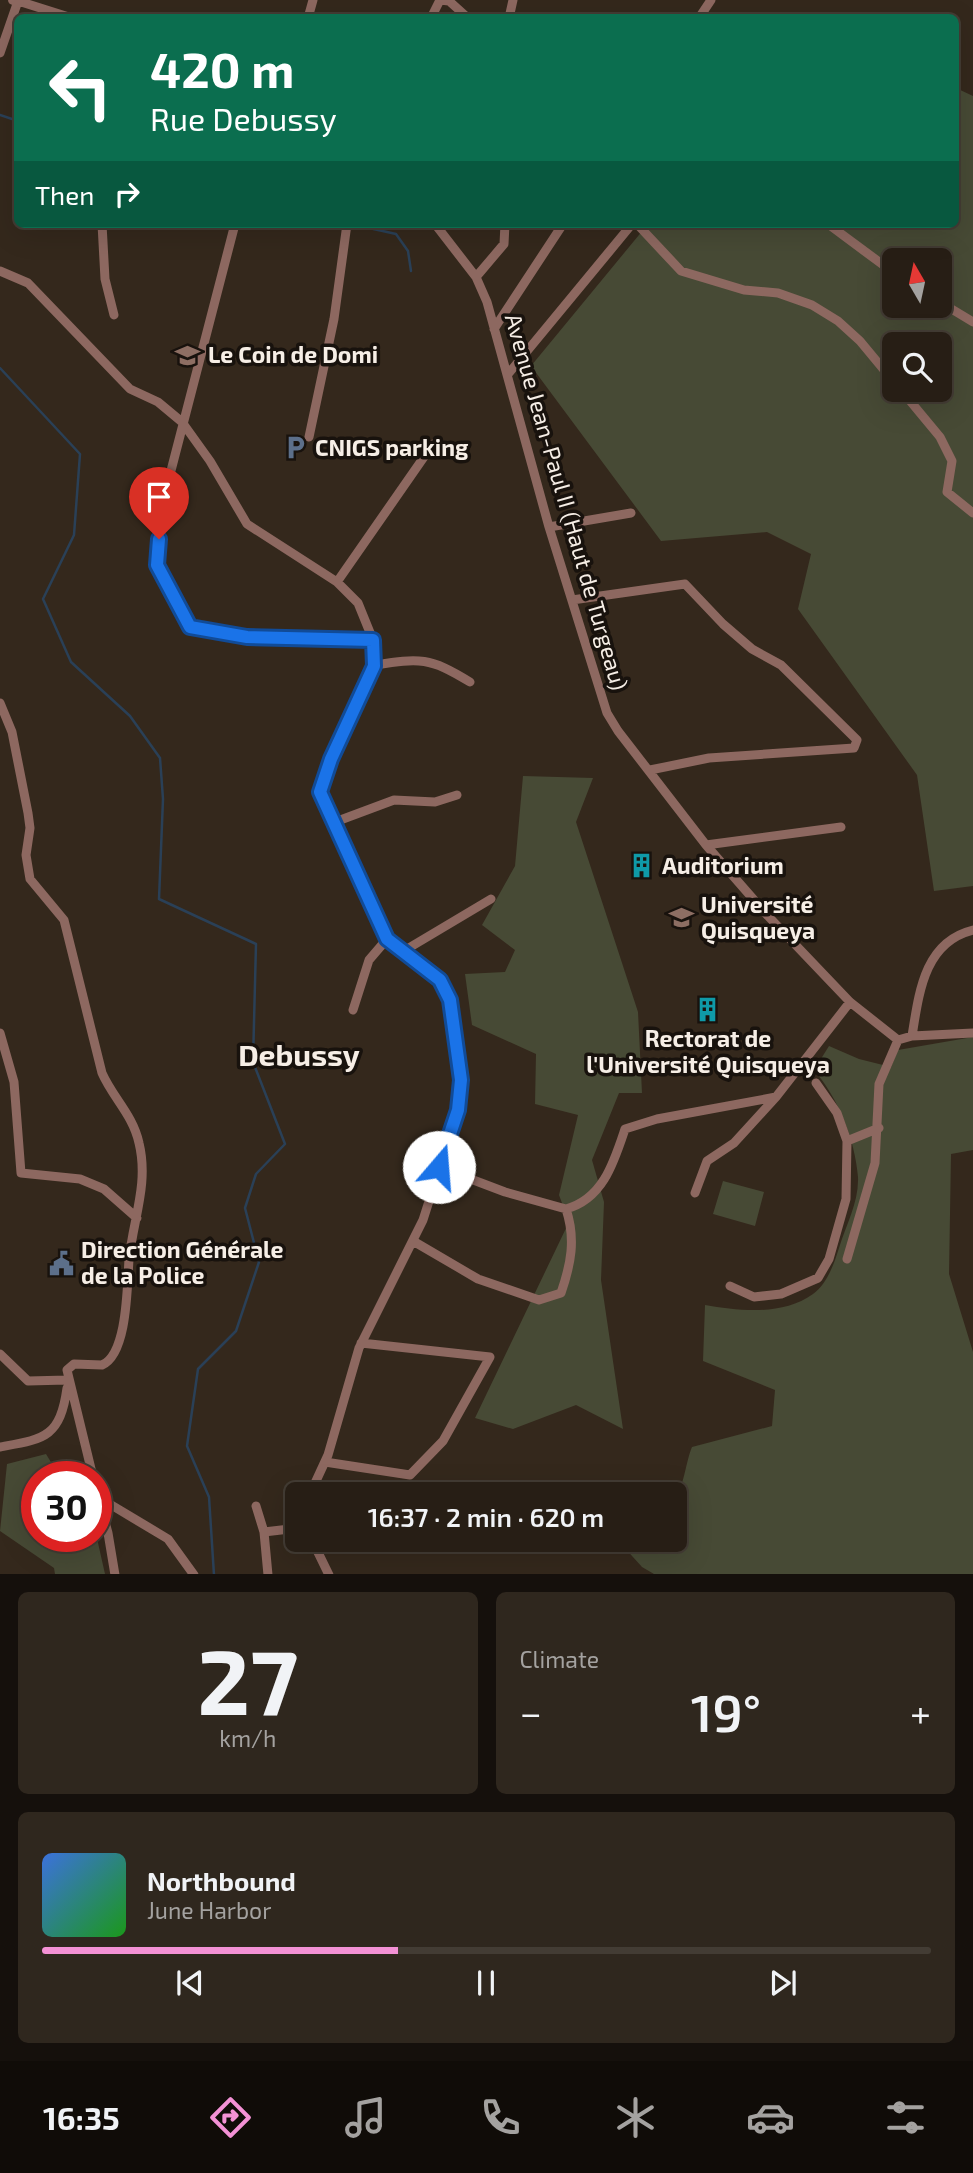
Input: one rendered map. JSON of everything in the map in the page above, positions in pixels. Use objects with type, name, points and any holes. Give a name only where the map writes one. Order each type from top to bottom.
[{"type":"street","points":[[0,54],[17,0],[60,14]]},
{"type":"street","points":[[440,0],[449,1],[464,14]]},
{"type":"street","points":[[103,228],[105,279],[114,315]]},
{"type":"street","points":[[234,228],[160,513],[157,565],[190,627],[247,637],[373,640]]},
{"type":"street","points":[[309,437],[334,319],[345,228]]},
{"type":"street","name":"Avenue Jean-Paul II (Haut de Turgeau)","points":[[439,228],[476,277],[509,373],[521,428],[549,527],[607,713],[706,845],[850,1002],[898,1040]]},
{"type":"street","points":[[476,277],[504,244],[505,228]]},
{"type":"street","points":[[494,330],[560,228]]},
{"type":"street","points":[[509,373],[631,228]]},
{"type":"street","points":[[638,228],[681,271],[744,290],[778,293],[812,305],[838,320],[882,368]]},
{"type":"street","points":[[833,228],[882,264]]},
{"type":"street","points":[[0,271],[28,283],[130,389],[158,402],[182,422],[210,461],[247,524],[337,582],[358,603],[373,640],[374,666],[331,759],[320,792],[387,939],[440,980],[450,1000],[461,1080],[458,1110],[423,1220],[361,1343],[325,1462],[316,1482]]},
{"type":"street","points":[[952,310],[973,323]]},
{"type":"street","points":[[911,402],[940,437],[952,461],[947,492],[973,513]]},
{"type":"street","points":[[337,582],[433,444]]},
{"type":"street","points":[[549,527],[631,513]]},
{"type":"street","points":[[572,600],[685,584],[733,633],[752,649],[781,665],[857,740],[853,748],[709,758],[650,770]]},
{"type":"street","points":[[374,666],[414,659],[438,663],[470,682]]},
{"type":"street","points":[[0,702],[12,732],[28,813],[30,828],[26,855],[30,879],[64,920],[102,1073],[107,1085],[130,1116],[136,1130],[144,1169],[129,1262],[130,1280],[116,1352],[102,1365],[74,1364],[67,1370],[59,1423],[49,1435],[34,1442],[0,1447]]},
{"type":"street","points":[[335,822],[394,800],[435,802],[457,795]]},
{"type":"street","points":[[706,845],[841,827]]},
{"type":"street","points":[[401,952],[491,900]]},
{"type":"street","points":[[912,1036],[919,992],[930,961],[955,934],[973,930]]},
{"type":"street","points":[[353,1010],[369,960],[387,939]]},
{"type":"street","points":[[695,1193],[706,1161],[734,1143],[776,1097],[850,1002]]},
{"type":"street","points":[[0,1032],[14,1082],[21,1173],[80,1179],[104,1189],[137,1218]]},
{"type":"street","points":[[847,1259],[875,1163],[879,1128],[879,1084],[898,1040],[912,1036],[973,1033]]},
{"type":"street","points":[[730,1286],[754,1297],[781,1294],[818,1278],[829,1259],[843,1219],[848,1168],[847,1141],[838,1113],[816,1083]]},
{"type":"street","points":[[439,1167],[505,1192],[566,1209],[593,1196],[614,1164],[625,1129],[657,1119],[776,1097]]},
{"type":"street","points":[[847,1141],[879,1128]]},
{"type":"street","points":[[413,1241],[478,1279],[539,1300],[561,1293],[570,1265],[572,1238],[566,1209]]},
{"type":"street","points":[[325,1462],[410,1475],[443,1441],[490,1357],[361,1343]]},
{"type":"street","points":[[0,1354],[28,1381],[67,1380]]},
{"type":"street","points":[[67,1380],[89,1461]]},
{"type":"street","points":[[112,1503],[168,1539],[194,1574]]},
{"type":"street","points":[[256,1506],[264,1532],[268,1574]]},
{"type":"street","points":[[264,1532],[285,1530]]},
{"type":"street","points":[[111,1552],[114,1574]]},
{"type":"street","points":[[318,1552],[329,1574]]},
{"type":"green space","points":[[959,89],[973,96],[973,886],[934,891],[917,775],[798,609],[811,554],[767,532],[661,541],[531,366],[645,228],[959,228]]},
{"type":"green space","points":[[523,776],[593,778],[576,822],[638,1012],[642,1093],[619,1093],[592,1160],[604,1202],[601,1280],[623,1429],[576,1405],[513,1429],[475,1418],[569,1222],[559,1195],[578,1115],[535,1104],[536,1054],[472,1025],[465,974],[505,972],[515,950],[482,925],[515,866]]},
{"type":"green space","points":[[973,1037],[973,1150],[951,1154],[949,1274],[973,1352],[973,1574],[654,1574],[642,1567],[628,1552],[687,1552],[687,1482],[682,1482],[692,1447],[772,1426],[775,1390],[703,1361],[705,1305],[746,1310],[774,1309],[801,1301],[813,1294],[822,1285],[835,1261],[852,1213],[858,1186],[853,1148],[838,1106],[814,1070],[829,1046],[859,1059],[891,1067],[898,1050]]},
{"type":"green space","points":[[723,1181],[764,1192],[755,1226],[713,1214]]},
{"type":"green space","points":[[46,1454],[50,1461],[21,1461],[21,1545],[0,1531],[7,1464]]},
{"type":"green space","points":[[31,1552],[100,1552],[105,1574],[55,1574],[54,1568]]},
{"type":"waterway","points":[[0,115],[14,120]]},
{"type":"waterway","points":[[369,228],[396,234],[408,251],[411,271]]},
{"type":"waterway","points":[[0,368],[80,454],[74,535],[43,599],[71,662],[130,716],[160,758],[163,799],[159,899],[256,944],[253,1062],[285,1144],[256,1174],[245,1208],[259,1262],[236,1331],[198,1369],[187,1446],[209,1497],[214,1574]]},
{"type":"place","name":"Le Coin de Domi","points":[[188,355]]},
{"type":"place","name":"CNIGS parking","points":[[295,448]]},
{"type":"place","name":"Auditorium","points":[[642,866]]},
{"type":"place","name":"Université Quisqueya","points":[[681,918]]},
{"type":"place","name":"Rectorat de l'Université Quisqueya","points":[[708,1009]]},
{"type":"place","name":"Direction Générale de la Police","points":[[61,1263]]},
{"type":"district","name":"Debussy","points":[[299,1056]]},
{"type":"route","points":[[159,539],[157,565],[190,627],[247,637],[373,640],[374,666],[331,759],[320,792],[387,939],[440,980],[450,1000],[461,1080],[458,1110],[439,1167]]}]
